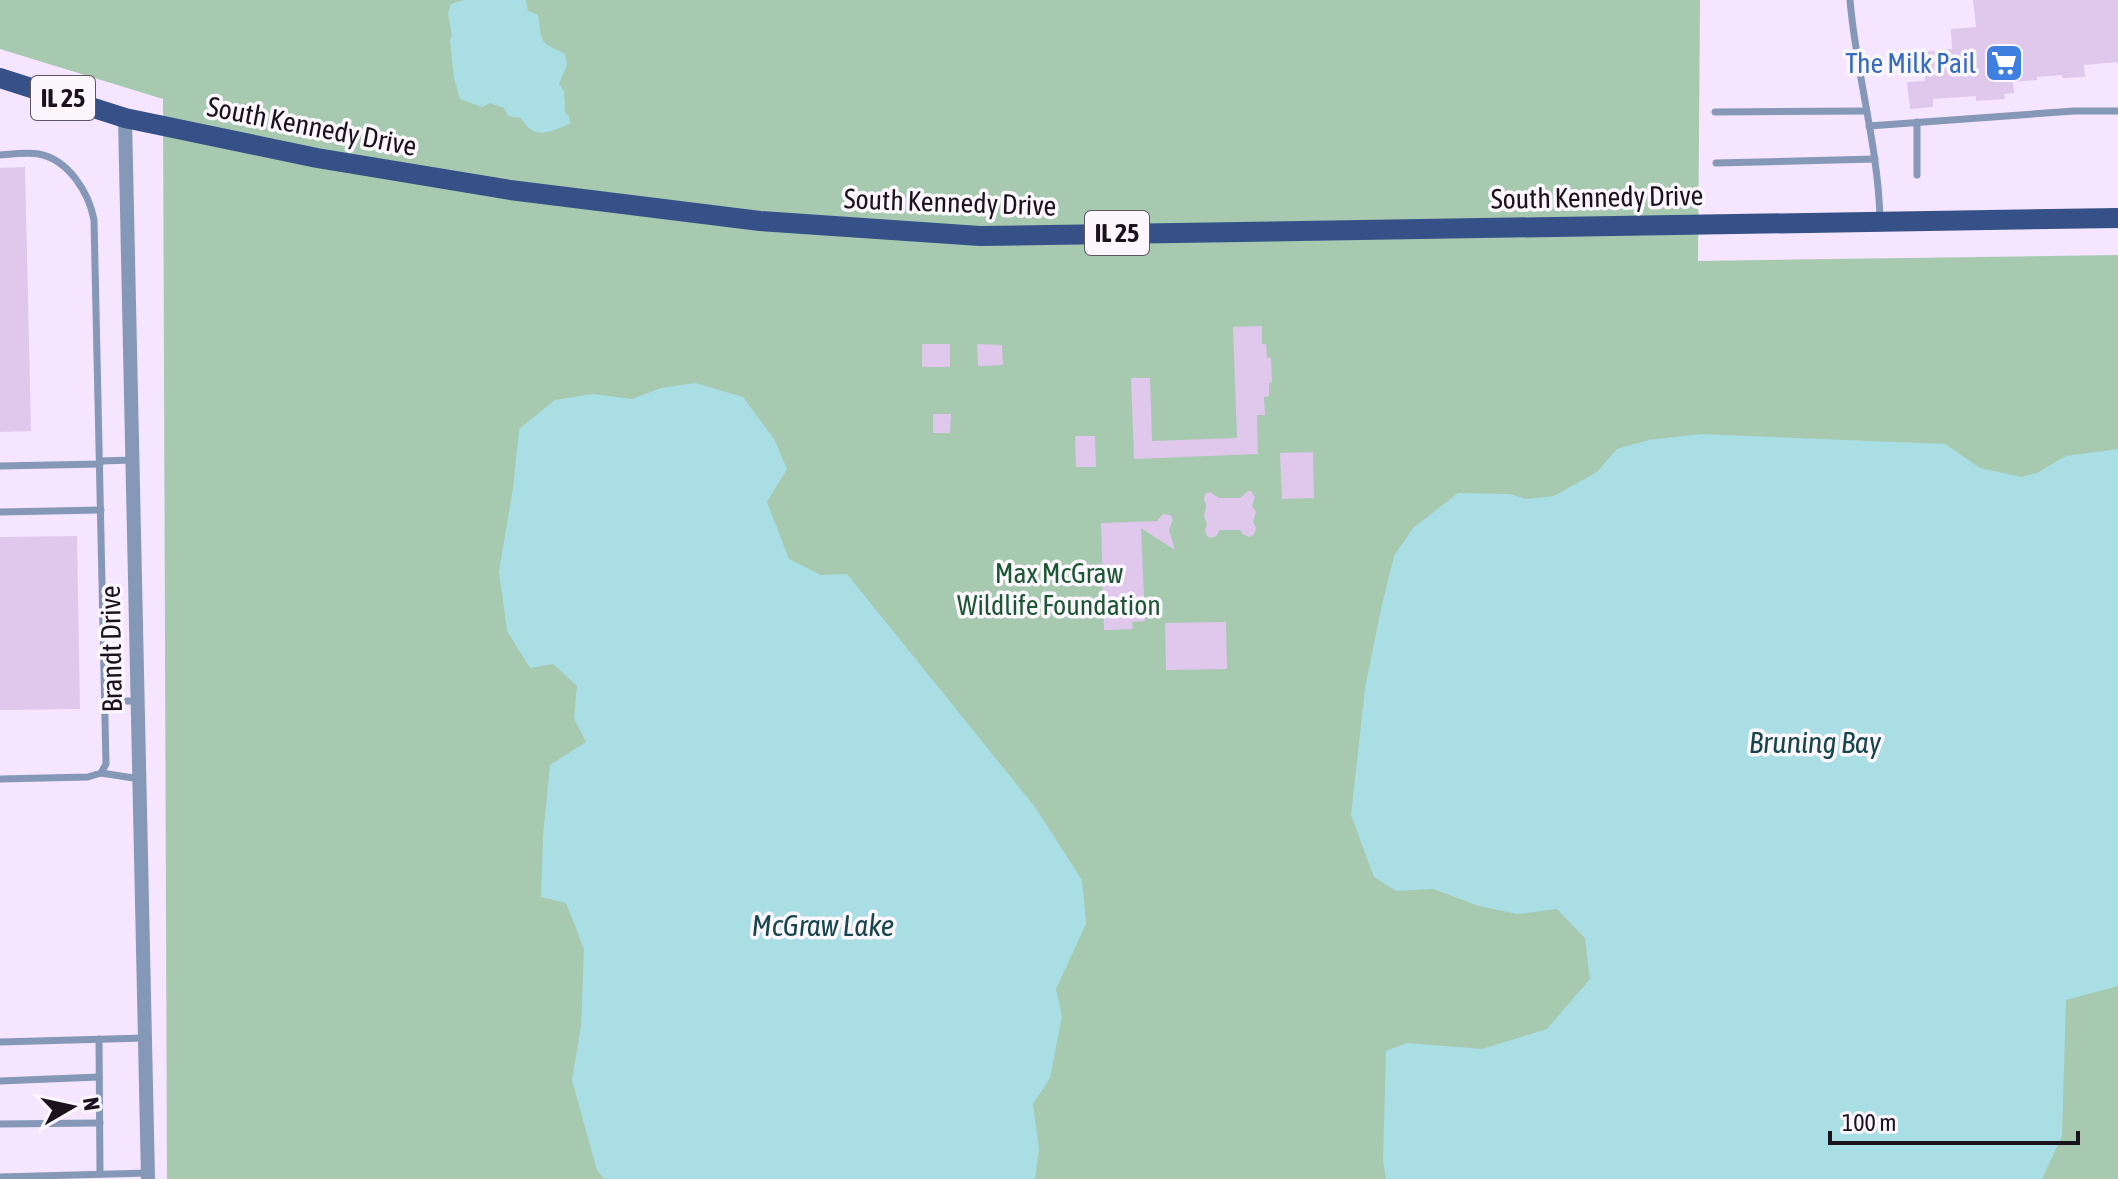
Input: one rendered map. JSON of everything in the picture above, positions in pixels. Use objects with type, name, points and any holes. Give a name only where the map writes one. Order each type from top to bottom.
[{"type":"main road","name":"IL 25","points":[[0,78],[125,118]]},
{"type":"main road","name":"South Kennedy Drive","points":[[125,118],[317,158],[510,190],[760,221],[980,236],[2118,218]]},
{"type":"street","name":"Brandt Drive","points":[[125,118],[148,1176]]},
{"type":"lane","points":[[1850,0],[1853,38],[1879,185],[1880,221]]},
{"type":"lane","points":[[1715,112],[1866,111]]},
{"type":"lane","points":[[1869,126],[2074,111],[2118,111]]},
{"type":"lane","points":[[1917,122],[1917,175]]},
{"type":"lane","points":[[0,155],[37,154],[53,159],[77,181],[90,202],[95,227],[106,764],[101,773]]},
{"type":"lane","points":[[1716,163],[1875,159]]},
{"type":"lane","points":[[0,466],[133,460]]},
{"type":"lane","points":[[0,512],[101,510]]},
{"type":"lane","points":[[105,701],[138,701]]},
{"type":"lane","points":[[0,779],[88,777],[101,773],[140,779]]},
{"type":"lane","points":[[0,1042],[145,1038]]},
{"type":"lane","points":[[99,1039],[100,1174]]},
{"type":"lane","points":[[0,1081],[99,1077]]},
{"type":"lane","points":[[0,1124],[100,1123]]},
{"type":"lane","points":[[0,1177],[148,1176]]},
{"type":"green space","name":"Max McGraw Wildlife Foundation","points":[[0,0],[1700,0],[1698,261],[2118,255],[2118,1179],[167,1179],[163,99],[0,49]]},
{"type":"water","points":[[464,0],[526,0],[528,11],[538,15],[543,40],[565,54],[567,65],[559,84],[564,91],[565,112],[570,124],[549,132],[537,132],[521,118],[508,116],[504,108],[490,103],[482,107],[460,99],[454,78],[448,13],[451,4]]},
{"type":"water","name":"McGraw Lake","points":[[695,383],[743,397],[774,439],[787,469],[767,502],[789,559],[821,575],[847,574],[1035,807],[1082,880],[1086,924],[1056,989],[1062,1016],[1050,1078],[1033,1104],[1039,1149],[1035,1179],[604,1179],[597,1170],[572,1080],[581,1026],[584,949],[566,903],[541,897],[550,765],[586,742],[574,718],[577,686],[553,664],[530,668],[507,631],[499,571],[519,429],[555,400],[593,394],[632,399],[661,388]]},
{"type":"water","name":"Bruning Bay","points":[[1701,434],[1945,444],[1980,468],[2021,477],[2037,473],[2066,456],[2118,449],[2118,986],[2066,1000],[2062,1136],[2042,1179],[1386,1179],[1383,1160],[1386,1051],[1407,1043],[1482,1049],[1547,1029],[1590,979],[1585,938],[1557,909],[1517,914],[1479,906],[1433,889],[1396,891],[1374,877],[1351,815],[1365,688],[1394,556],[1413,528],[1458,493],[1510,494],[1526,499],[1554,496],[1597,472],[1617,449],[1649,440]]},
{"type":"building","name":"The Milk Pail","points":[[1973,0],[2118,0],[2118,62],[2084,65],[2085,77],[2062,78],[2062,75],[2013,82],[2014,93],[2004,94],[2005,99],[1976,101],[1976,96],[1933,99],[1933,107],[1910,109],[1907,82],[1925,81],[1922,52],[1952,49],[1951,29],[1976,27]]},
{"type":"building","points":[[25,167],[31,431],[0,432],[0,168]]},
{"type":"building","points":[[1262,326],[1262,344],[1266,344],[1267,358],[1271,358],[1272,382],[1269,383],[1269,396],[1264,397],[1265,415],[1257,415],[1258,454],[1134,459],[1131,378],[1150,378],[1152,441],[1237,438],[1233,327]]},
{"type":"building","points":[[922,344],[950,344],[950,367],[922,367]]},
{"type":"building","points":[[977,344],[1002,345],[1003,365],[978,366]]},
{"type":"building","points":[[933,414],[951,414],[950,433],[933,433]]},
{"type":"building","points":[[1075,436],[1095,436],[1096,467],[1076,467]]},
{"type":"building","points":[[1313,452],[1314,498],[1282,499],[1280,453]]},
{"type":"building","points":[[1248,491],[1255,497],[1252,506],[1256,512],[1254,534],[1250,537],[1240,530],[1220,530],[1216,536],[1207,536],[1205,494],[1210,492],[1219,498],[1240,498]]},
{"type":"building","points":[[1163,514],[1173,519],[1169,530],[1175,550],[1141,528],[1145,621],[1132,622],[1133,629],[1104,630],[1101,523],[1157,521]]},
{"type":"building","points":[[77,536],[80,709],[0,710],[0,537]]},
{"type":"building","points":[[1226,622],[1227,669],[1166,670],[1165,623]]},
{"type":"place","name":"The Milk Pail","points":[[2004,63]]}]
